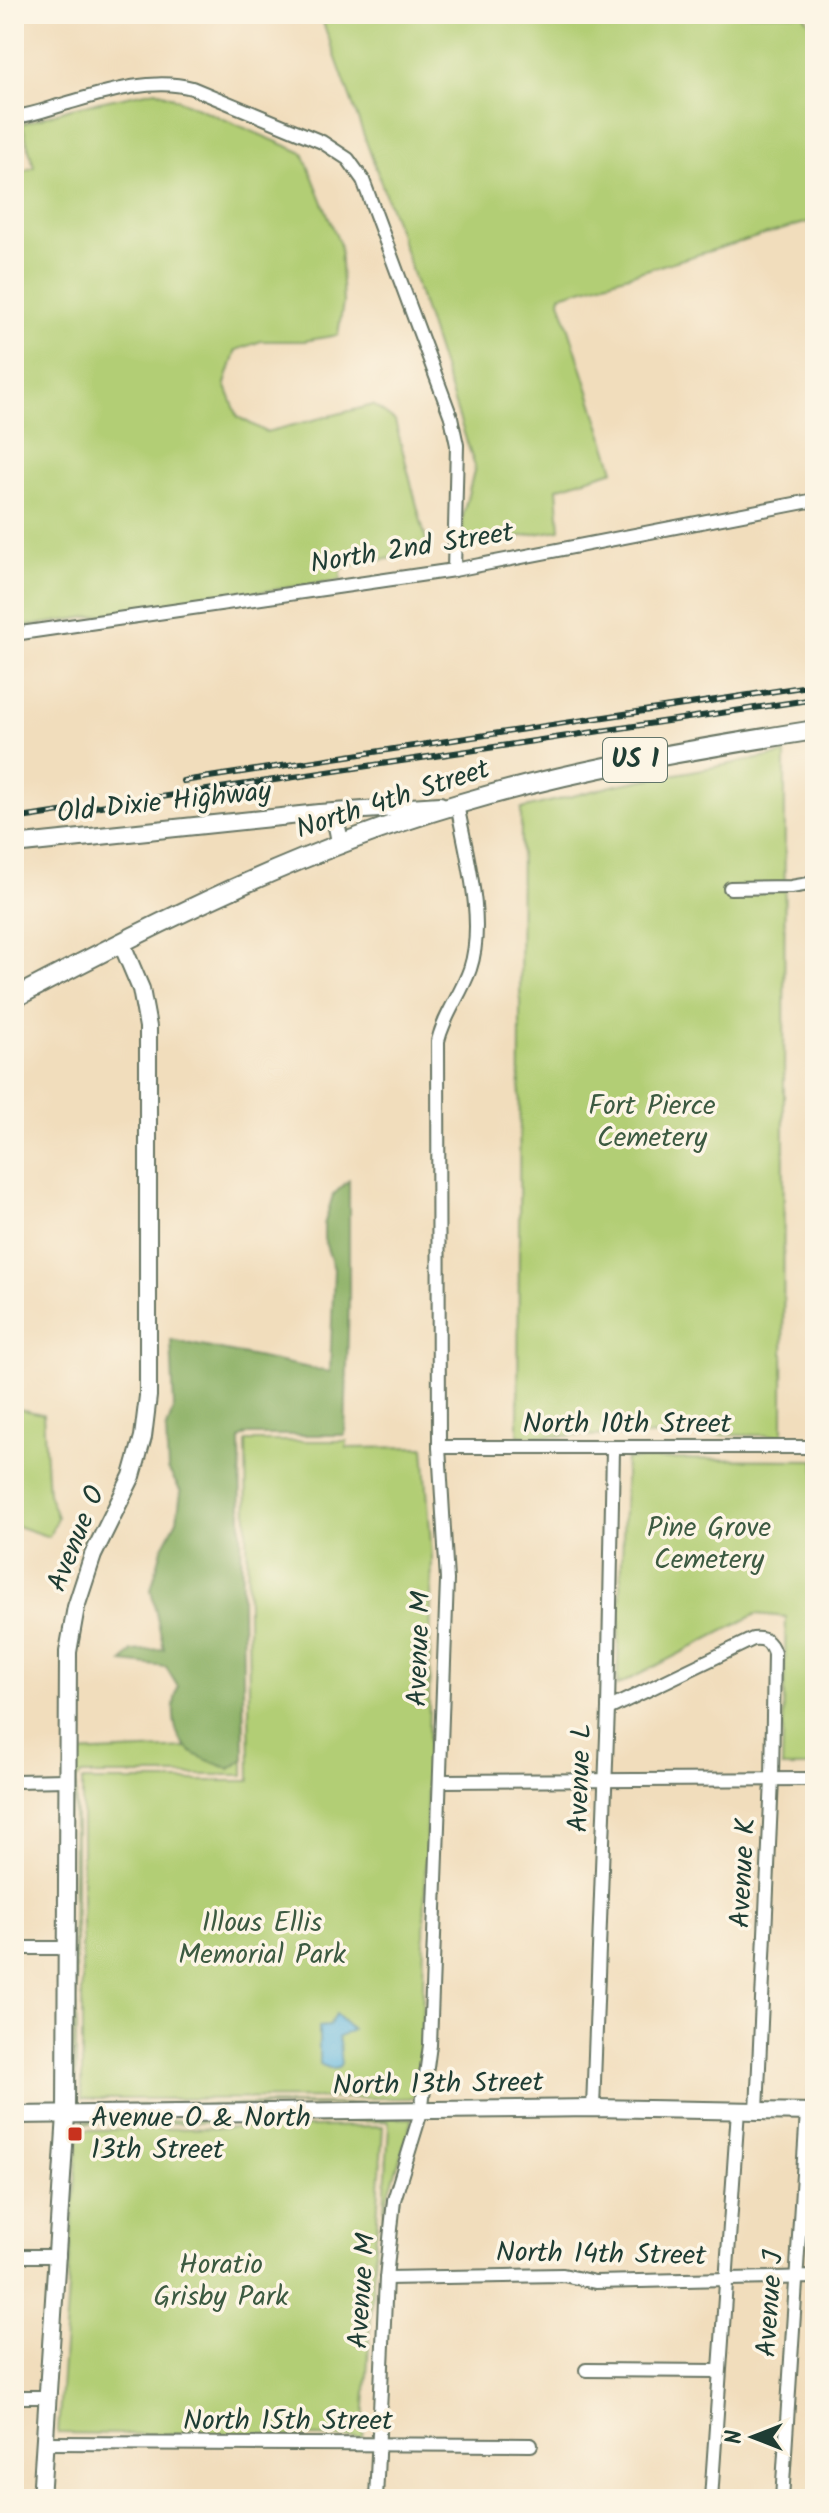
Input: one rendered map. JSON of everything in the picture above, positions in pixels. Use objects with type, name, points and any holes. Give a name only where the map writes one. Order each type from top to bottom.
[{"type":"main road","name":"North 4th Street","points":[[14,998],[204,900],[340,845],[457,804],[666,754],[815,730]]},
{"type":"street","points":[[14,117],[31,116],[69,103],[171,82],[322,142],[348,159],[363,180],[451,417],[457,458],[454,570]]},
{"type":"street","name":"North 2nd Street","points":[[14,634],[454,570],[815,500]]},
{"type":"street","name":"Old Dixie Highway","points":[[14,845],[319,813],[457,804]]},
{"type":"street","name":"Avenue M","points":[[376,2499],[386,2278],[394,2200],[421,2112],[430,2045],[447,1575],[439,1447],[438,1041],[442,1022],[459,997],[467,977],[476,944],[470,872],[457,804]]},
{"type":"street","points":[[319,813],[335,820],[340,845]]},
{"type":"street","points":[[730,888],[791,887],[815,883]]},
{"type":"street","name":"Avenue O","points":[[41,2499],[66,2115],[68,1652],[76,1607],[93,1555],[132,1476],[143,1437],[148,1396],[148,1027],[141,989],[121,942]]},
{"type":"street","name":"North 10th Street","points":[[439,1447],[815,1447]]},
{"type":"street","name":"Avenue L","points":[[593,2108],[608,1709],[613,1449]]},
{"type":"street","name":"Avenue K","points":[[608,1709],[753,1639],[766,1640],[774,1653],[772,1779],[757,2111]]},
{"type":"street","points":[[440,1781],[815,1779]]},
{"type":"street","points":[[14,1781],[67,1780]]},
{"type":"street","points":[[14,1948],[68,1948]]},
{"type":"street","name":"North 13th Street","points":[[14,2115],[593,2108],[811,2112]]},
{"type":"street","points":[[711,2499],[738,2110]]},
{"type":"street","name":"Avenue J","points":[[782,2499],[811,2112]]},
{"type":"street","points":[[14,2256],[59,2256]]},
{"type":"street","name":"North 14th Street","points":[[386,2278],[563,2275],[587,2282],[815,2277]]},
{"type":"street","points":[[586,2370],[718,2371]]},
{"type":"street","points":[[14,2397],[49,2397]]},
{"type":"street","name":"North 15th Street","points":[[45,2443],[531,2445]]},
{"type":"green space","points":[[320,14],[803,14],[815,30],[815,220],[561,295],[560,300],[614,470],[557,488],[560,530],[462,546],[463,515],[475,467],[400,235]]},
{"type":"green space","points":[[156,90],[303,153],[340,245],[343,303],[338,335],[304,341],[261,341],[236,350],[225,384],[238,417],[266,432],[373,405],[395,421],[429,552],[346,566],[341,570],[341,580],[14,628],[14,175],[34,167],[22,124],[71,108]]},
{"type":"green space","name":"Fort Pierce Cemetery","points":[[785,754],[783,1435],[518,1436],[521,809],[616,785]]},
{"type":"green space","points":[[349,1180],[345,1435],[246,1435],[240,1439],[244,1759],[230,1769],[193,1753],[180,1739],[174,1714],[178,1687],[166,1667],[123,1662],[132,1651],[164,1649],[151,1590],[162,1549],[177,1520],[181,1492],[168,1469],[166,1431],[174,1407],[171,1340],[330,1372],[334,1269],[324,1239],[324,1225],[333,1195]]},
{"type":"green space","points":[[14,1408],[43,1414],[48,1493],[57,1517],[49,1537],[14,1525]]},
{"type":"green space","name":"Illous Ellis Memorial Park","points":[[246,1441],[347,1441],[347,1448],[424,1447],[432,1558],[422,2032],[414,2098],[82,2099],[82,1781],[250,1781]]},
{"type":"green space","name":"Pine Grove Cemetery","points":[[626,1459],[815,1460],[815,1767],[782,1767],[786,1617],[756,1614],[617,1686]]},
{"type":"green space","points":[[189,1748],[191,1752],[230,1769],[244,1759],[244,1775],[82,1775],[76,1779],[76,2101],[83,2105],[416,2104],[73,2109],[74,1753]]},
{"type":"green space","points":[[413,2118],[387,2199],[380,2272],[387,2121],[78,2124],[73,2130],[73,2121]]},
{"type":"green space","name":"Horatio Grisby Park","points":[[383,2126],[363,2438],[58,2433],[79,2130]]},
{"type":"water","points":[[335,2014],[352,2030],[338,2038],[341,2063],[338,2068],[332,2069],[319,2064],[319,2027],[329,2026]]},
{"type":"railway","points":[[183,781],[815,685]]},
{"type":"railway","points":[[14,819],[815,699]]},
{"type":"place","name":"Avenue O & North 13th Street","points":[[75,2134]]}]
